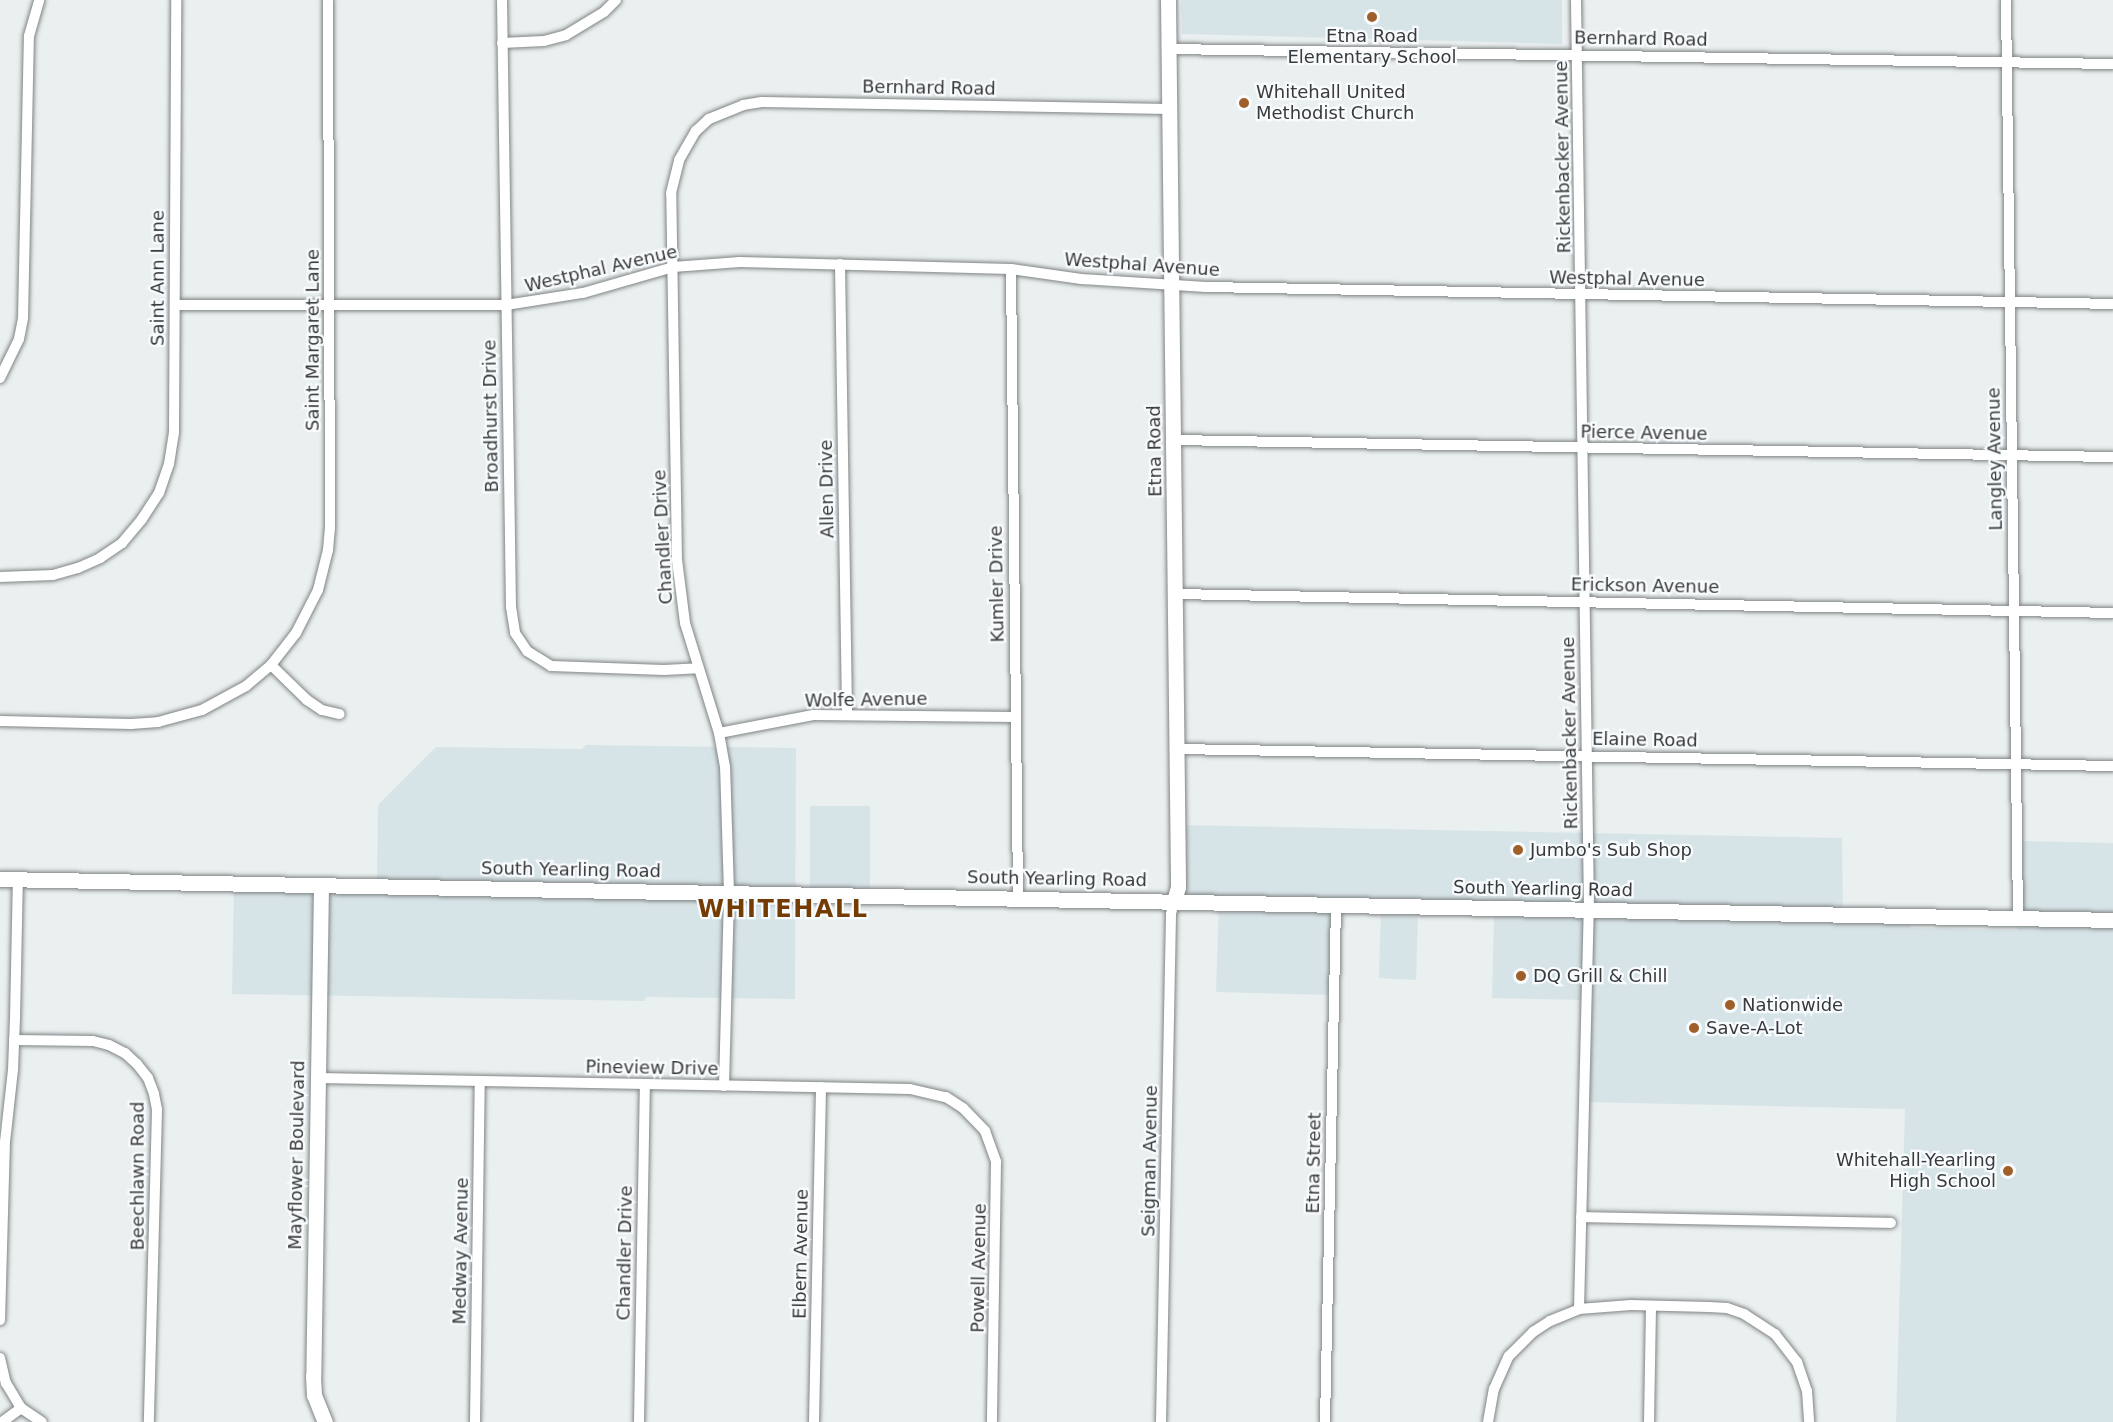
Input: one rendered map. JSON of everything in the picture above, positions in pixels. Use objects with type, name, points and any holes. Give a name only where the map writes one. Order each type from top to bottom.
[{"type":"street","points":[[0,378],[19,339],[23,318],[29,36],[39,0]]},
{"type":"street","name":"Saint Ann Lane","points":[[0,577],[53,575],[78,568],[100,558],[122,543],[142,519],[159,493],[169,464],[174,432],[176,0]]},
{"type":"street","name":"Saint Margaret Lane","points":[[0,722],[131,724],[183,717],[224,700],[246,686],[271,665],[307,615],[318,590],[328,550],[328,0]]},
{"type":"street","name":"Broadhurst Drive","points":[[502,0],[511,607],[515,633],[527,651],[551,666],[664,670],[698,668]]},
{"type":"street","points":[[502,44],[544,41],[566,35],[604,12],[616,0]]},
{"type":"street","name":"Etna Road","points":[[1168,0],[1178,887],[1174,901]]},
{"type":"street","name":"Rickenbacker Avenue","points":[[1575,0],[1589,909],[1579,1309]]},
{"type":"street","name":"Langley Avenue","points":[[2006,0],[2018,918]]},
{"type":"street","name":"Bernhard Road","points":[[1169,49],[2113,64]]},
{"type":"street","name":"Bernhard Road","points":[[696,132],[709,120],[726,110],[762,102],[1170,109]]},
{"type":"street","name":"Chandler Drive","points":[[696,132],[682,153],[673,176],[677,560],[685,623],[719,733],[728,804],[729,892],[724,1086]]},
{"type":"street","name":"Westphal Avenue","points":[[174,305],[506,305],[583,293],[673,267],[740,262],[1011,269],[1081,279],[1172,285],[2113,304]]},
{"type":"street","name":"Allen Drive","points":[[840,264],[847,714]]},
{"type":"street","name":"Kumler Drive","points":[[1011,269],[1017,898]]},
{"type":"street","name":"Pierce Avenue","points":[[1174,440],[2113,457]]},
{"type":"street","name":"Erickson Avenue","points":[[1176,594],[2113,613]]},
{"type":"street","points":[[271,665],[307,700],[322,710],[339,714]]},
{"type":"street","name":"Wolfe Avenue","points":[[719,733],[782,719],[847,714],[1015,717]]},
{"type":"street","name":"Elaine Road","points":[[1177,748],[2113,766]]},
{"type":"street","name":"South Yearling Road","points":[[0,879],[2113,920]]},
{"type":"street","points":[[0,1320],[2,1186],[14,1040],[18,879]]},
{"type":"street","name":"Mayflower Boulevard","points":[[321,886],[313,1376],[314,1395],[325,1422]]},
{"type":"street","name":"Seigman Avenue","points":[[1161,1422],[1171,937],[1174,901]]},
{"type":"street","name":"Etna Street","points":[[1325,1422],[1336,905]]},
{"type":"street","name":"Beechlawn Road","points":[[14,1040],[93,1041],[109,1045],[124,1053],[137,1064],[148,1078],[154,1094],[157,1122],[149,1422]]},
{"type":"street","name":"Pineview Drive","points":[[318,1078],[928,1091],[946,1097],[976,1120]]},
{"type":"street","name":"Medway Avenue","points":[[475,1422],[480,1081]]},
{"type":"street","name":"Chandler Drive","points":[[639,1422],[645,1084]]},
{"type":"street","name":"Elbern Avenue","points":[[814,1422],[821,1088]]},
{"type":"street","name":"Powell Avenue","points":[[976,1120],[992,1146],[998,1177],[992,1422]]},
{"type":"street","points":[[1581,1217],[1891,1222]]},
{"type":"street","points":[[1649,1422],[1652,1306]]},
{"type":"street","points":[[1488,1422],[1494,1389],[1509,1356],[1533,1332],[1550,1321],[1579,1309],[1652,1306],[1727,1308],[1752,1319],[1775,1334],[1788,1348],[1803,1375],[1807,1392],[1809,1422]]},
{"type":"street","points":[[0,1358],[6,1383],[21,1408],[42,1422]]},
{"type":"street","points":[[2,1422],[21,1408]]},
{"type":"shaded area","name":"Etna Road Elementary School","points":[[1181,0],[1562,0],[1562,44],[1182,34]]},
{"type":"shaded area","points":[[586,745],[796,748],[795,999],[646,997],[645,1001],[232,994],[234,884],[377,886],[378,805],[436,747],[582,749]]},
{"type":"shaded area","points":[[810,806],[870,806],[870,895],[810,895]]},
{"type":"shaded area","points":[[1179,825],[1842,838],[1843,915],[1910,917],[1911,928],[2017,930],[2016,841],[2113,843],[2113,1422],[1896,1422],[1905,1109],[1583,1102],[1584,1000],[1492,998],[1494,916],[1418,916],[1416,980],[1379,978],[1381,905],[1333,904],[1331,995],[1216,992],[1219,901],[1179,900]]},
{"type":"place","name":"Etna Road Elementary School","points":[[1372,17]]},
{"type":"place","name":"Whitehall United Methodist Church","points":[[1244,103]]},
{"type":"place","name":"Jumbo's Sub Shop","points":[[1518,850]]},
{"type":"place","name":"DQ Grill & Chill","points":[[1521,976]]},
{"type":"place","name":"Nationwide","points":[[1730,1005]]},
{"type":"place","name":"Save-A-Lot","points":[[1694,1028]]},
{"type":"place","name":"Whitehall-Yearling High School","points":[[2008,1171]]},
{"type":"district","name":"WHITEHALL","points":[[783,910]]}]
